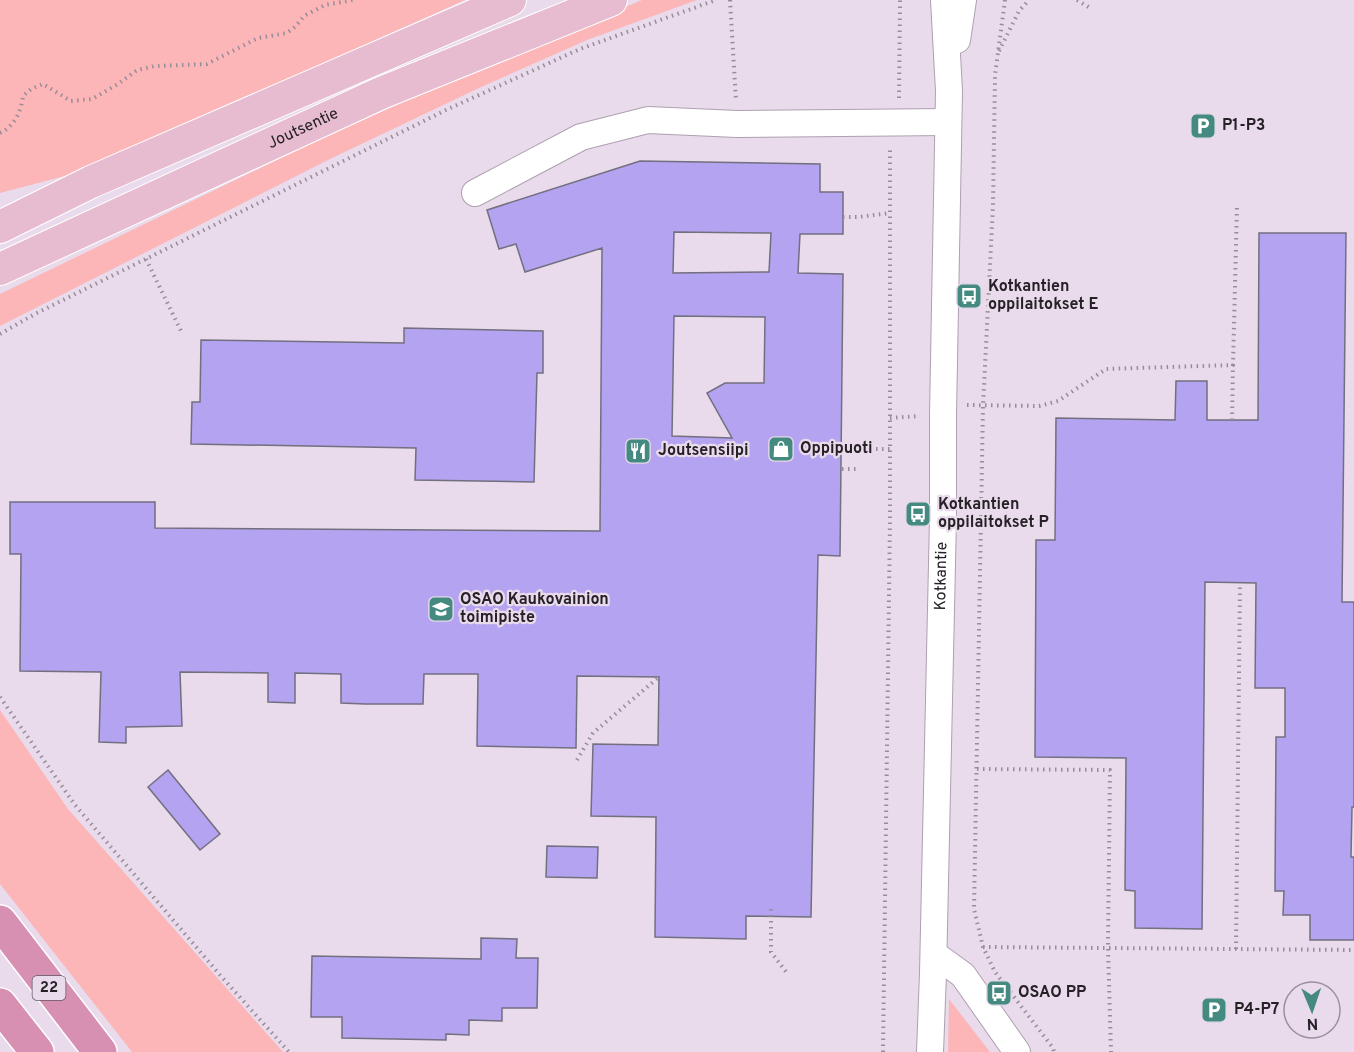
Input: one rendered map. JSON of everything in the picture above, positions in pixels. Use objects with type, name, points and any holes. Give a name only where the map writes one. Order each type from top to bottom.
[{"type":"highway","name":"22","points":[[0,922],[100,1052]]},
{"type":"highway","points":[[0,1005],[37,1052]]},
{"type":"main road","points":[[0,226],[91,182],[510,0]]},
{"type":"main road","name":"Joutsentie","points":[[0,269],[381,93],[611,0]]},
{"type":"street","name":"Kotkantie","points":[[930,1052],[943,518],[949,91],[944,0]]},
{"type":"street","name":"Kotkantie","points":[[949,91],[963,0]]},
{"type":"street","points":[[474,193],[581,137],[648,120],[737,124],[948,122]]},
{"type":"street","points":[[934,954],[963,975],[1017,1052]]},
{"type":"path","points":[[0,133],[14,122],[21,110],[23,96],[31,89],[43,84],[71,101],[92,99],[137,70],[155,66],[207,64],[258,38],[287,33],[304,16],[326,5],[353,0]]},
{"type":"path","points":[[0,333],[446,110],[559,59],[716,0]]},
{"type":"path","points":[[730,0],[737,124]]},
{"type":"path","points":[[883,1052],[890,449],[891,124],[899,115],[900,0]]},
{"type":"path","points":[[1005,0],[995,75],[993,205],[982,406],[974,909],[983,947],[996,972],[1054,1052]]},
{"type":"path","points":[[998,54],[1019,11],[1029,0]]},
{"type":"path","points":[[1077,0],[1090,8]]},
{"type":"path","points":[[1232,420],[1238,206]]},
{"type":"path","points":[[843,217],[858,218],[890,213]]},
{"type":"path","points":[[146,259],[181,331]]},
{"type":"path","points":[[890,417],[943,415],[963,405],[1039,406],[1059,401],[1106,369],[1233,366]]},
{"type":"path","points":[[858,449],[890,449]]},
{"type":"path","points":[[842,469],[858,468]]},
{"type":"path","points":[[1236,949],[1240,583]]},
{"type":"path","points":[[577,760],[592,733],[659,677]]},
{"type":"path","points":[[0,697],[75,805],[289,1052]]},
{"type":"path","points":[[977,769],[1110,770],[1108,947],[1111,1052]]},
{"type":"path","points":[[771,909],[771,952],[787,974]]},
{"type":"path","points":[[983,947],[1354,950]]},
{"type":"shaded area","points":[[0,0],[465,0],[80,172],[0,193]]},
{"type":"shaded area","points":[[642,0],[697,0],[587,40],[479,88],[328,160],[0,326],[0,294],[318,140],[473,71]]},
{"type":"shaded area","points":[[0,710],[68,809],[283,1052],[132,1052],[0,884]]},
{"type":"shaded area","points":[[949,999],[990,1052],[948,1052]]},
{"type":"building","name":"OSAO Kaukovainion toimipiste","points":[[640,161],[820,164],[820,192],[843,192],[843,234],[800,234],[798,273],[843,274],[840,556],[818,555],[811,917],[746,916],[746,939],[655,937],[656,817],[591,816],[593,744],[658,745],[659,677],[577,676],[576,748],[477,746],[478,674],[424,674],[423,704],[365,704],[341,703],[341,674],[295,673],[295,703],[268,702],[268,673],[180,672],[182,726],[126,727],[126,743],[99,742],[101,672],[20,671],[21,554],[10,554],[10,502],[155,502],[155,528],[600,531],[602,248],[525,272],[516,244],[499,249],[487,210]],"holes":[[[674,232],[771,233],[769,272],[673,273]],[[674,316],[765,317],[764,383],[725,383],[707,393],[732,438],[672,436]]]},
{"type":"building","points":[[1259,233],[1346,233],[1342,602],[1354,602],[1354,807],[1352,807],[1351,857],[1354,857],[1354,940],[1310,940],[1310,915],[1283,915],[1284,891],[1275,891],[1276,737],[1285,737],[1285,688],[1255,688],[1256,583],[1205,582],[1202,929],[1135,928],[1135,891],[1125,890],[1126,758],[1035,757],[1036,540],[1055,540],[1056,418],[1175,420],[1176,381],[1207,381],[1207,420],[1258,420]]},
{"type":"building","points":[[404,328],[543,331],[543,373],[537,373],[534,482],[415,480],[416,448],[191,444],[192,402],[200,402],[201,340],[404,343]]},
{"type":"building","points":[[168,770],[220,834],[200,850],[148,787]]},
{"type":"building","points":[[547,846],[598,847],[597,878],[546,877]]},
{"type":"building","points":[[481,938],[517,939],[516,958],[538,958],[537,1008],[502,1008],[502,1021],[469,1020],[469,1035],[446,1034],[446,1040],[342,1038],[342,1017],[311,1017],[312,956],[481,959]]},
{"type":"place","name":"P1-P3","points":[[1203,126]]},
{"type":"place","name":"Kotkantien oppilaitokset E","points":[[969,296]]},
{"type":"place","name":"Oppipuoti","points":[[781,449]]},
{"type":"place","name":"Joutsensiipi","points":[[638,451]]},
{"type":"place","name":"Kotkantien oppilaitokset P","points":[[918,514]]},
{"type":"place","name":"OSAO Kaukovainion toimipiste","points":[[441,609]]},
{"type":"place","name":"OSAO PP","points":[[999,993]]},
{"type":"place","name":"P4-P7","points":[[1214,1010]]}]
